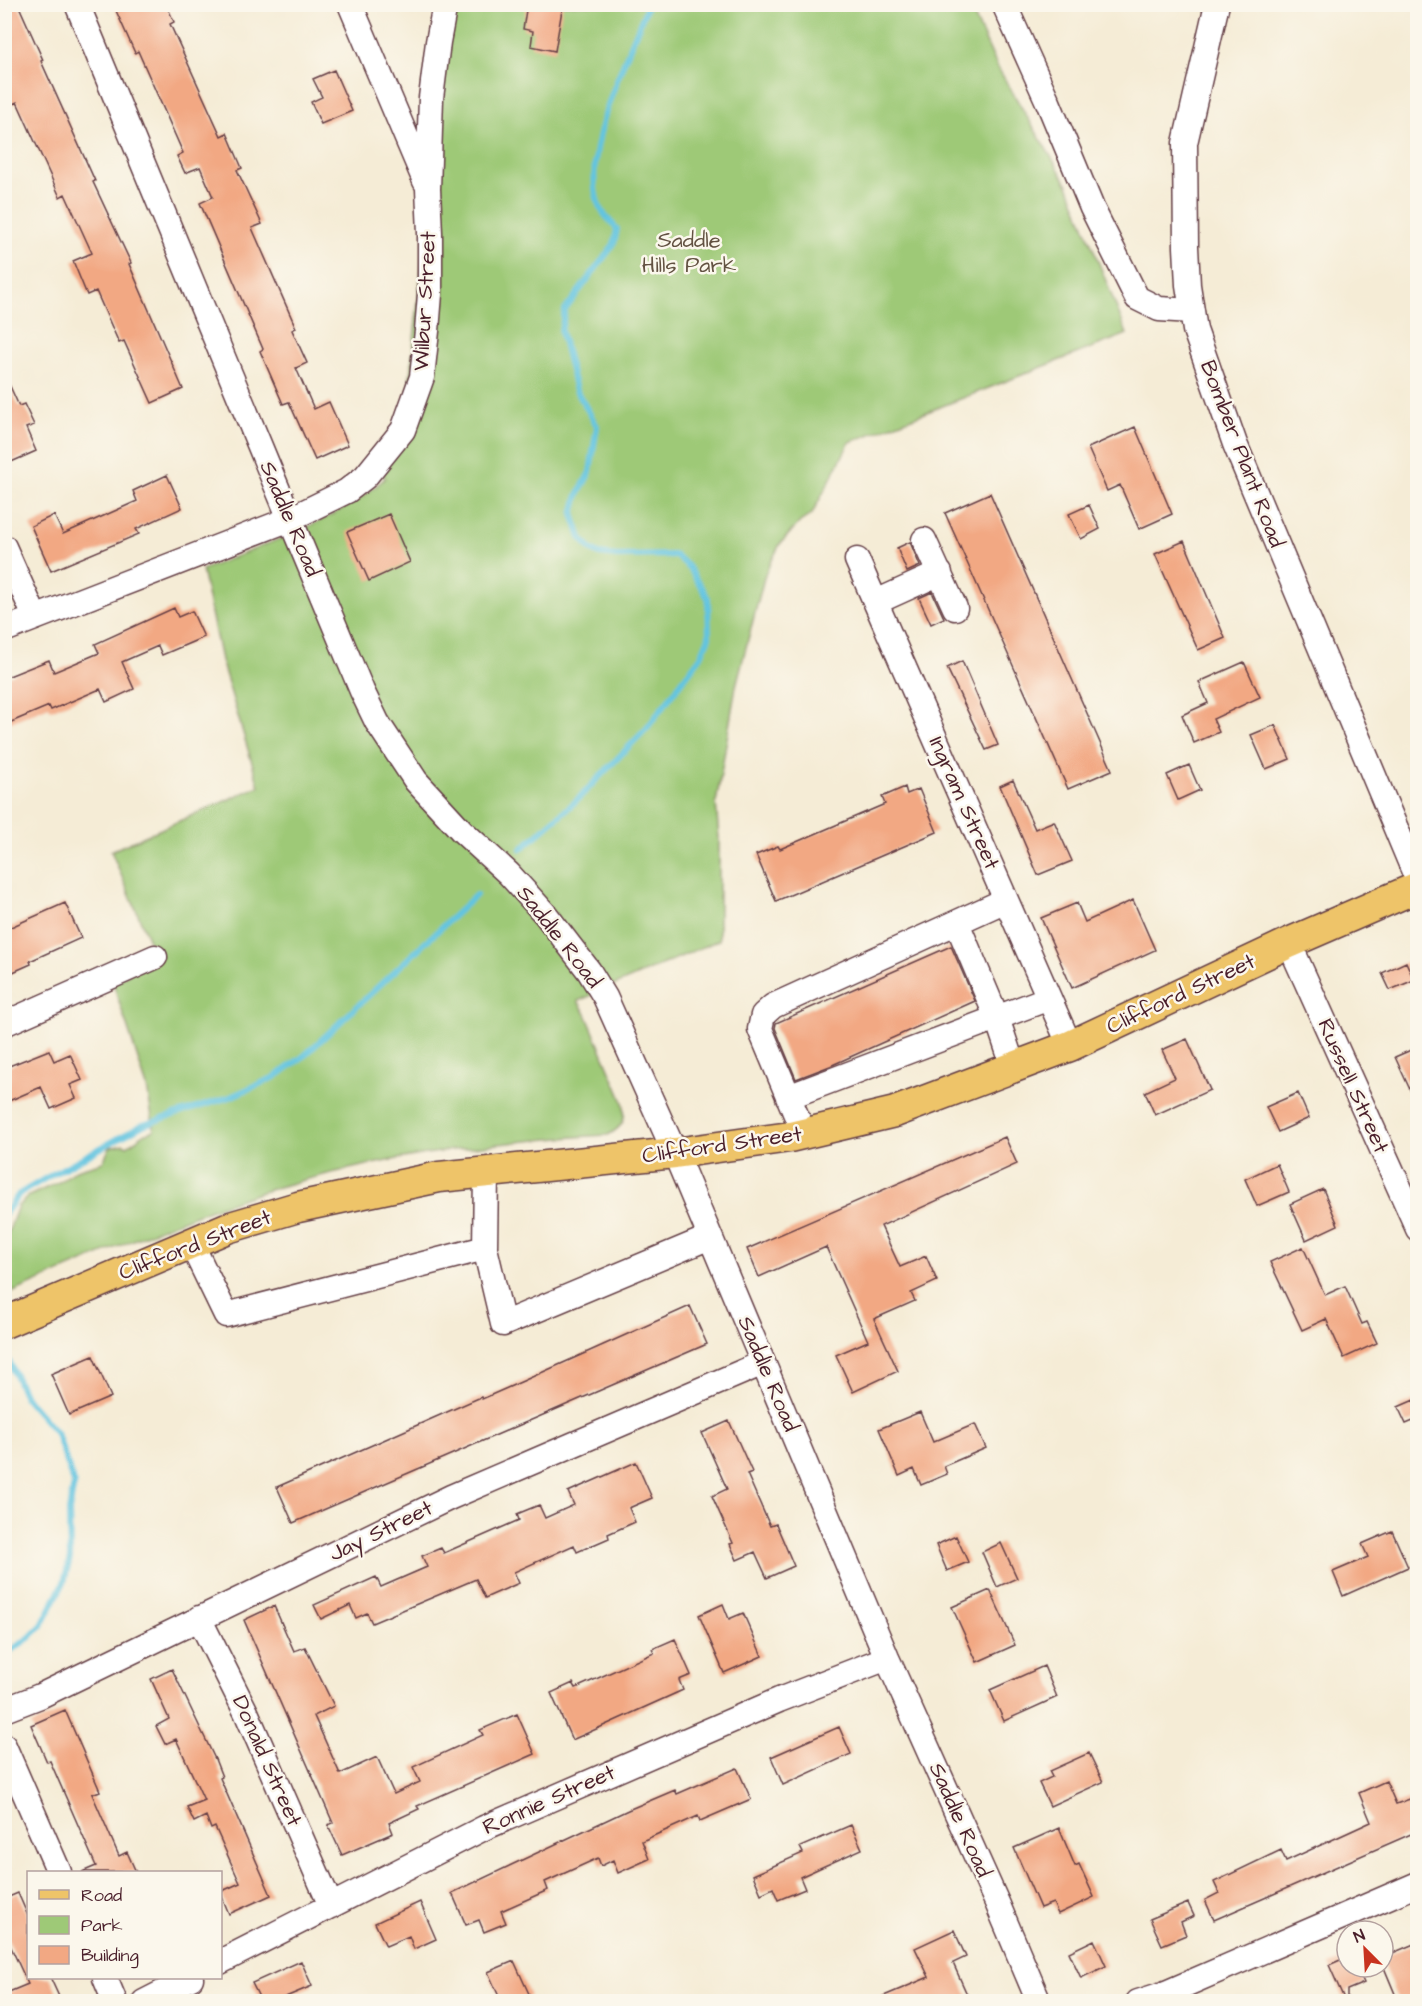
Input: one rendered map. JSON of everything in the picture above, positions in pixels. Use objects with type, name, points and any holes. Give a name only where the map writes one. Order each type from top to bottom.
[{"type":"main road","name":"Clifford Street","points":[[4,1323],[227,1228],[298,1207],[439,1177],[675,1153],[804,1134],[895,1112],[1070,1046],[1289,943],[1418,887]]},
{"type":"street","name":"Saddle Road","points":[[76,4],[362,691],[377,722],[416,781],[462,831],[509,874],[546,915],[589,971],[605,997],[675,1153],[887,1658],[1039,2001]]},
{"type":"street","points":[[350,4],[428,189]]},
{"type":"street","name":"Wilbur Street","points":[[4,630],[290,519],[346,491],[365,477],[403,430],[417,395],[424,366],[430,294],[428,189],[431,98],[445,4]]},
{"type":"street","points":[[1004,4],[1092,208],[1137,298],[1159,309],[1192,311]]},
{"type":"street","name":"Bomber Plant Road","points":[[1216,4],[1185,143],[1186,247],[1195,330],[1235,444],[1418,881]]},
{"type":"street","points":[[924,540],[955,608]]},
{"type":"street","points":[[4,546],[35,617]]},
{"type":"street","name":"Ingram Street","points":[[857,560],[1070,1046]]},
{"type":"street","points":[[876,603],[940,573]]},
{"type":"street","points":[[804,1134],[760,1029],[763,1015],[773,1006],[1006,900]]},
{"type":"street","points":[[957,923],[997,1018],[1014,1069]]},
{"type":"street","name":"Russell Street","points":[[1289,943],[1418,1229]]},
{"type":"street","points":[[4,1024],[155,957]]},
{"type":"street","points":[[788,1098],[1049,998]]},
{"type":"street","points":[[486,1173],[485,1248],[503,1324],[710,1237]]},
{"type":"street","points":[[191,1243],[226,1315],[485,1248]]},
{"type":"street","name":"Jay Street","points":[[4,1710],[40,1696],[451,1497],[763,1363]]},
{"type":"street","name":"Donald Street","points":[[199,1618],[246,1712],[331,1906]]},
{"type":"street","name":"Ronnie Street","points":[[222,1961],[484,1828],[779,1700],[887,1658]]},
{"type":"street","points":[[4,1746],[59,1871]]},
{"type":"street","points":[[1138,2001],[1166,1993],[1418,1884]]},
{"type":"street","points":[[106,1979],[115,2001]]},
{"type":"street","points":[[144,2001],[187,1979]]},
{"type":"green space","name":"Saddle Hills Park","points":[[453,5],[969,5],[998,68],[1068,185],[1127,334],[850,442],[812,514],[800,522],[780,544],[765,574],[736,686],[716,803],[719,838],[719,940],[578,1001],[586,1014],[623,1102],[624,1118],[617,1129],[608,1135],[523,1141],[438,1152],[314,1177],[205,1212],[9,1294],[5,1283],[4,1244],[18,1206],[29,1196],[59,1182],[76,1170],[103,1162],[110,1147],[124,1144],[127,1146],[154,1130],[147,1087],[113,983],[156,957],[111,851],[259,786],[221,660],[202,570],[299,531],[346,507],[385,478],[382,471],[403,442],[437,124]]},
{"type":"building","points":[[4,4],[18,4],[95,181],[93,182],[131,263],[129,264],[183,389],[152,403],[124,341],[119,343],[96,291],[87,295],[73,261],[92,253],[65,194],[60,197],[17,102],[4,108]]},
{"type":"building","points":[[113,4],[166,4],[174,22],[170,24],[221,136],[227,133],[242,168],[237,170],[262,224],[252,228],[296,328],[292,330],[307,363],[296,368],[314,409],[329,402],[348,445],[315,460],[289,402],[283,404],[260,351],[263,349],[200,203],[213,197],[200,167],[185,173],[177,156],[183,153],[138,51],[135,53]]},
{"type":"building","points":[[527,4],[563,4],[555,51],[531,46],[533,31],[523,29]]},
{"type":"building","points":[[334,70],[352,111],[321,124],[311,102],[322,97],[313,79]]},
{"type":"building","points":[[4,373],[19,406],[24,404],[34,425],[26,428],[36,451],[9,463],[4,454]]},
{"type":"building","points":[[1135,427],[1172,514],[1139,529],[1120,485],[1107,491],[1088,448]]},
{"type":"building","points":[[167,475],[182,508],[136,529],[139,534],[51,571],[31,526],[54,515],[63,534],[137,501],[133,491]]},
{"type":"building","points":[[990,493],[1112,770],[1068,789],[945,513]]},
{"type":"building","points":[[1089,505],[1100,529],[1081,539],[1069,514]]},
{"type":"building","points":[[389,514],[410,562],[369,581],[347,532]]},
{"type":"building","points":[[1184,541],[1225,638],[1198,650],[1155,554]]},
{"type":"building","points":[[910,542],[920,566],[907,572],[897,548]]},
{"type":"building","points":[[932,592],[944,618],[931,624],[919,598]]},
{"type":"building","points":[[174,608],[178,617],[192,611],[204,637],[162,655],[158,646],[122,662],[134,689],[106,702],[100,689],[51,710],[49,706],[4,725],[4,678],[49,660],[54,672],[99,653],[95,644]]},
{"type":"building","points":[[962,661],[998,745],[986,750],[947,668]]},
{"type":"building","points":[[1244,662],[1260,697],[1213,719],[1219,732],[1194,743],[1182,715],[1208,703],[1199,682]]},
{"type":"building","points":[[1275,725],[1290,759],[1266,769],[1251,735]]},
{"type":"building","points":[[1189,765],[1200,790],[1178,800],[1167,775]]},
{"type":"building","points":[[1013,780],[1035,829],[1054,821],[1072,861],[1038,875],[1000,786]]},
{"type":"building","points":[[905,787],[907,794],[919,789],[937,832],[776,901],[756,855],[778,846],[780,849],[885,804],[882,797]]},
{"type":"building","points":[[1133,900],[1155,950],[1072,988],[1041,918],[1077,903],[1085,922]]},
{"type":"building","points":[[65,903],[81,938],[30,961],[31,964],[4,976],[4,930]]},
{"type":"building","points":[[951,946],[975,1001],[796,1079],[775,1028],[776,1023]]},
{"type":"building","points":[[1406,962],[1414,980],[1390,990],[1382,973]]},
{"type":"building","points":[[1187,1039],[1210,1090],[1155,1115],[1145,1092],[1175,1078],[1162,1050]]},
{"type":"building","points":[[1418,1047],[1418,1107],[1395,1057]]},
{"type":"building","points":[[49,1050],[54,1061],[70,1054],[82,1080],[70,1085],[76,1098],[51,1109],[41,1087],[4,1103],[4,1068]]},
{"type":"building","points":[[1298,1093],[1309,1118],[1278,1132],[1266,1107]]},
{"type":"building","points":[[1005,1137],[1017,1164],[881,1226],[900,1267],[926,1256],[937,1281],[911,1293],[915,1301],[874,1319],[898,1371],[853,1392],[836,1355],[868,1341],[826,1247],[759,1277],[747,1249]]},
{"type":"building","points":[[1277,1164],[1289,1192],[1257,1206],[1245,1179]]},
{"type":"building","points":[[1323,1189],[1338,1225],[1306,1240],[1290,1204]]},
{"type":"building","points":[[1303,1247],[1325,1295],[1345,1286],[1362,1324],[1367,1322],[1377,1343],[1344,1358],[1326,1319],[1302,1330],[1270,1262]]},
{"type":"building","points":[[690,1306],[707,1344],[293,1523],[277,1487]]},
{"type":"building","points":[[93,1356],[111,1397],[69,1415],[51,1374]]},
{"type":"building","points":[[1414,1400],[1418,1408],[1418,1419],[1406,1424],[1398,1407]]},
{"type":"building","points":[[920,1412],[933,1442],[975,1424],[986,1448],[944,1466],[947,1474],[921,1485],[914,1469],[899,1476],[879,1429]]},
{"type":"building","points":[[729,1421],[752,1472],[747,1474],[770,1526],[776,1524],[794,1566],[767,1578],[755,1552],[737,1560],[730,1544],[733,1543],[712,1496],[727,1489],[702,1433]]},
{"type":"building","points":[[636,1462],[652,1498],[629,1508],[635,1522],[608,1534],[609,1538],[577,1552],[574,1545],[514,1572],[519,1583],[485,1598],[476,1579],[372,1623],[367,1613],[356,1618],[350,1605],[321,1619],[314,1605],[376,1577],[381,1587],[427,1567],[422,1556],[441,1548],[444,1553],[519,1520],[517,1514],[539,1505],[545,1518],[574,1505],[568,1492]]},
{"type":"building","points":[[1392,1531],[1408,1567],[1343,1596],[1333,1572],[1368,1557],[1362,1544]]},
{"type":"building","points":[[956,1536],[968,1562],[947,1571],[936,1545]]},
{"type":"building","points":[[1001,1543],[1017,1578],[997,1587],[982,1552]]},
{"type":"building","points":[[990,1590],[1015,1645],[977,1662],[952,1607]]},
{"type":"building","points":[[723,1604],[729,1619],[743,1613],[762,1656],[724,1673],[699,1615]]},
{"type":"building","points":[[274,1606],[294,1651],[305,1647],[334,1706],[314,1716],[340,1774],[377,1757],[394,1794],[420,1782],[413,1767],[483,1735],[480,1730],[517,1714],[535,1754],[417,1806],[419,1809],[389,1823],[393,1833],[342,1855],[328,1825],[333,1823],[244,1620]]},
{"type":"building","points":[[675,1639],[691,1675],[679,1680],[683,1690],[572,1740],[551,1693],[573,1683],[576,1688],[654,1653],[652,1649]]},
{"type":"building","points":[[1044,1666],[1057,1697],[1004,1721],[990,1690]]},
{"type":"building","points":[[172,1669],[215,1759],[222,1777],[220,1778],[271,1895],[229,1914],[222,1891],[240,1883],[215,1827],[211,1829],[206,1816],[194,1822],[187,1807],[204,1800],[176,1739],[165,1744],[156,1726],[169,1719],[151,1679]]},
{"type":"building","points":[[65,1710],[100,1791],[92,1794],[119,1856],[127,1852],[136,1871],[84,1871],[96,1866],[50,1761],[47,1762],[31,1725]]},
{"type":"building","points":[[839,1727],[851,1754],[783,1785],[771,1757]]},
{"type":"building","points":[[1089,1753],[1103,1782],[1050,1806],[1039,1783],[1052,1777],[1049,1771]]},
{"type":"building","points":[[737,1768],[751,1799],[700,1821],[698,1816],[642,1841],[649,1859],[618,1873],[613,1860],[601,1866],[598,1858],[545,1882],[548,1890],[501,1911],[506,1923],[484,1932],[479,1920],[466,1925],[452,1893],[628,1810],[675,1790],[677,1794]]},
{"type":"building","points":[[1386,1781],[1396,1804],[1418,1796],[1418,1831],[1214,1920],[1205,1900],[1219,1893],[1214,1882],[1281,1850],[1286,1861],[1371,1822],[1359,1793]]},
{"type":"building","points":[[851,1825],[862,1849],[800,1877],[805,1889],[778,1900],[773,1888],[761,1894],[753,1875],[803,1853],[800,1847]]},
{"type":"building","points":[[1059,1828],[1075,1866],[1079,1864],[1094,1897],[1058,1914],[1053,1903],[1040,1908],[1014,1848]]},
{"type":"building","points":[[18,1893],[27,1914],[27,1979],[51,1979],[61,2001],[4,2001],[4,1994],[28,1984],[4,1932],[4,1899]]},
{"type":"building","points":[[420,1902],[436,1939],[414,1949],[409,1936],[386,1946],[375,1923]]},
{"type":"building","points":[[1188,1903],[1194,1916],[1181,1922],[1186,1935],[1162,1945],[1150,1919]]},
{"type":"building","points":[[954,1930],[966,1957],[953,1963],[970,2001],[872,2001],[929,1977],[915,1948]]},
{"type":"building","points":[[1094,1940],[1106,1966],[1081,1978],[1069,1952]]},
{"type":"building","points":[[1414,1944],[1418,1952],[1418,1995],[1398,2001],[1389,1979],[1395,1979],[1395,1952]]},
{"type":"building","points":[[301,1961],[312,1986],[276,2001],[261,2001],[252,1983]]},
{"type":"building","points":[[514,1961],[530,1996],[517,2001],[501,2001],[488,1972]]},
{"type":"building","points":[[1335,1962],[1335,1978],[1329,1965]]},
{"type":"building","points":[[1335,1979],[1362,1979],[1364,1983],[1347,1990],[1347,2001]]},
{"type":"waterway","points":[[521,849],[576,801],[647,728],[701,656],[709,637],[708,598],[688,566],[675,555],[599,554],[590,549],[581,538],[573,514],[578,495],[590,472],[597,426],[576,390],[561,331],[565,310],[614,244],[617,229],[598,203],[594,181],[596,156],[601,130],[618,76],[648,4]]},
{"type":"waterway","points":[[4,1215],[19,1194],[143,1125],[230,1097],[275,1077],[304,1056],[476,895]]},
{"type":"waterway","points":[[4,1655],[29,1638],[42,1625],[64,1582],[70,1558],[69,1511],[74,1483],[57,1434],[25,1397],[8,1359]]}]
